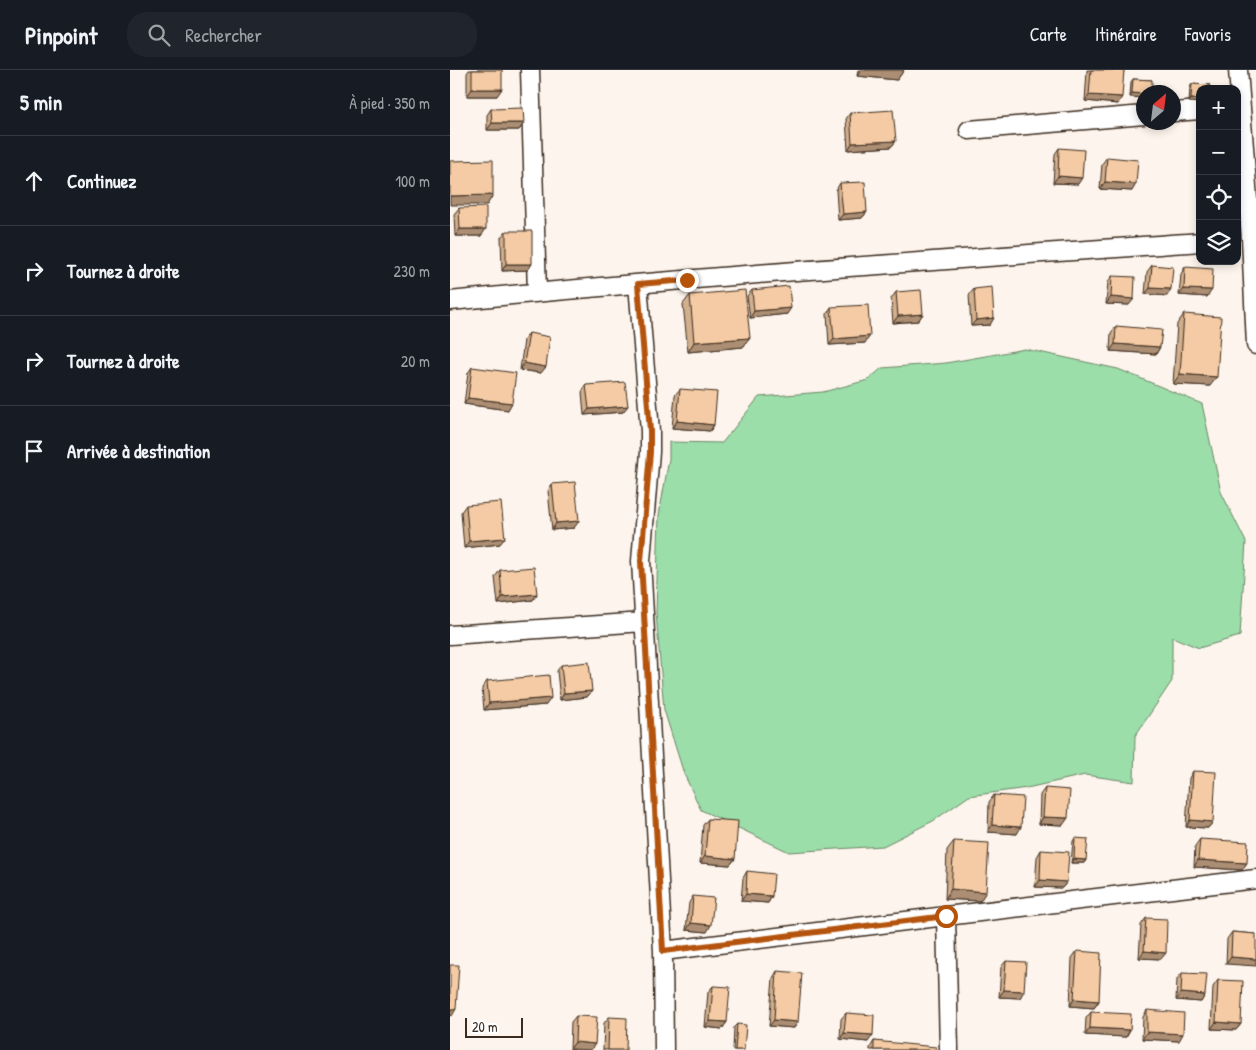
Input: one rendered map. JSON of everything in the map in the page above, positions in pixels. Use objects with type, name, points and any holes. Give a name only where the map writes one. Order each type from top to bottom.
[{"type":"street","points":[[530,70],[537,292]]},
{"type":"street","points":[[1238,70],[1245,106],[1248,238],[1256,345]]},
{"type":"street","points":[[1181,111],[1196,110]]},
{"type":"street","points":[[969,130],[1136,116]]},
{"type":"street","points":[[450,301],[638,284],[1196,242]]},
{"type":"street","points":[[638,284],[650,431],[641,561],[663,951],[664,1050]]},
{"type":"street","points":[[450,635],[644,622]]},
{"type":"street","points":[[663,951],[1256,879]]},
{"type":"street","points":[[946,916],[949,1050]]},
{"type":"green space","points":[[1025,349],[1118,369],[1202,404],[1221,492],[1246,542],[1240,636],[1199,648],[1172,637],[1172,681],[1135,736],[1134,782],[1085,775],[1027,788],[969,796],[933,821],[883,846],[789,852],[701,810],[684,774],[664,710],[656,613],[659,515],[669,459],[669,442],[722,443],[759,397],[823,392],[868,380],[882,368],[946,363]]},
{"type":"building","points":[[472,70],[502,70],[502,89],[472,89]]},
{"type":"building","points":[[1091,70],[1124,70],[1122,97],[1089,95]]},
{"type":"building","points":[[1133,79],[1152,80],[1152,85],[1136,85],[1136,93],[1132,93]]},
{"type":"building","points":[[1192,84],[1210,85],[1196,85],[1196,99],[1191,99]]},
{"type":"building","points":[[523,108],[524,123],[492,123],[491,109]]},
{"type":"building","points":[[893,110],[896,141],[852,143],[850,113]]},
{"type":"building","points":[[1059,148],[1084,150],[1082,178],[1058,176]]},
{"type":"building","points":[[1107,157],[1138,160],[1136,184],[1105,182]]},
{"type":"building","points":[[493,160],[493,195],[450,196],[450,161]]},
{"type":"building","points":[[865,182],[867,212],[843,214],[840,183]]},
{"type":"building","points":[[486,207],[486,229],[460,229],[459,208]]},
{"type":"building","points":[[506,231],[532,231],[532,264],[506,264]]},
{"type":"building","points":[[1152,265],[1173,267],[1171,289],[1150,288]]},
{"type":"building","points":[[1185,267],[1213,269],[1212,290],[1184,289]]},
{"type":"building","points":[[1112,276],[1135,277],[1134,299],[1111,297]]},
{"type":"building","points":[[789,286],[791,308],[754,311],[752,290]]},
{"type":"building","points":[[992,287],[994,318],[976,320],[974,289]]},
{"type":"building","points":[[745,290],[750,338],[694,342],[690,295]]},
{"type":"building","points":[[921,290],[923,314],[898,316],[896,292]]},
{"type":"building","points":[[868,305],[870,336],[834,339],[831,307]]},
{"type":"building","points":[[1184,314],[1221,317],[1217,377],[1180,374]]},
{"type":"building","points":[[1116,326],[1162,330],[1160,347],[1115,344]]},
{"type":"building","points":[[529,333],[550,337],[546,367],[524,363]]},
{"type":"building","points":[[472,367],[516,373],[512,403],[468,398]]},
{"type":"building","points":[[625,382],[628,406],[589,409],[586,385]]},
{"type":"building","points":[[680,389],[717,392],[714,425],[677,421]]},
{"type":"building","points":[[575,482],[579,521],[556,523],[552,484]]},
{"type":"building","points":[[501,502],[505,538],[469,541],[466,505]]},
{"type":"building","points":[[534,567],[537,594],[502,597],[500,570]]},
{"type":"building","points":[[589,662],[592,691],[564,693],[561,665]]},
{"type":"building","points":[[549,675],[551,698],[489,703],[487,681]]},
{"type":"building","points":[[1193,771],[1216,772],[1213,822],[1190,820]]},
{"type":"building","points":[[1045,788],[1070,790],[1068,818],[1043,817]]},
{"type":"building","points":[[994,795],[1023,797],[1021,827],[992,825]]},
{"type":"building","points":[[708,819],[738,821],[735,859],[705,856]]},
{"type":"building","points":[[1075,838],[1088,839],[1086,860],[1074,859]]},
{"type":"building","points":[[1200,839],[1248,842],[1247,863],[1198,860]]},
{"type":"building","points":[[954,841],[989,843],[986,892],[951,889]]},
{"type":"building","points":[[1041,850],[1069,852],[1067,882],[1040,880]]},
{"type":"building","points":[[747,871],[774,874],[772,896],[746,894]]},
{"type":"building","points":[[693,896],[714,898],[711,925],[691,923]]},
{"type":"building","points":[[1146,918],[1167,919],[1166,953],[1144,951]]},
{"type":"building","points":[[1232,932],[1256,934],[1256,959],[1231,957]]},
{"type":"building","points":[[1077,951],[1101,953],[1099,1001],[1074,999]]},
{"type":"building","points":[[1006,961],[1026,962],[1024,991],[1004,990]]},
{"type":"building","points":[[450,965],[459,965],[456,1009],[450,1009]]},
{"type":"building","points":[[777,971],[802,973],[798,1022],[774,1020]]},
{"type":"building","points":[[1182,973],[1207,974],[1205,995],[1181,993]]},
{"type":"building","points":[[1218,980],[1243,981],[1241,1024],[1216,1022]]},
{"type":"building","points":[[713,986],[730,987],[727,1022],[710,1021]]},
{"type":"building","points":[[1147,1010],[1184,1013],[1183,1034],[1147,1032]]},
{"type":"building","points":[[1091,1012],[1131,1014],[1130,1030],[1090,1028]]},
{"type":"building","points":[[846,1013],[874,1015],[873,1035],[844,1033]]},
{"type":"building","points":[[576,1016],[597,1017],[595,1044],[575,1042]]},
{"type":"building","points":[[609,1017],[627,1018],[626,1050],[608,1050]]},
{"type":"building","points":[[737,1024],[746,1025],[744,1050],[735,1050]]},
{"type":"building","points":[[874,1041],[936,1047],[936,1050],[874,1050]]},
{"type":"route","points":[[687,280],[638,284],[650,431],[641,561],[663,951],[946,916]]}]
